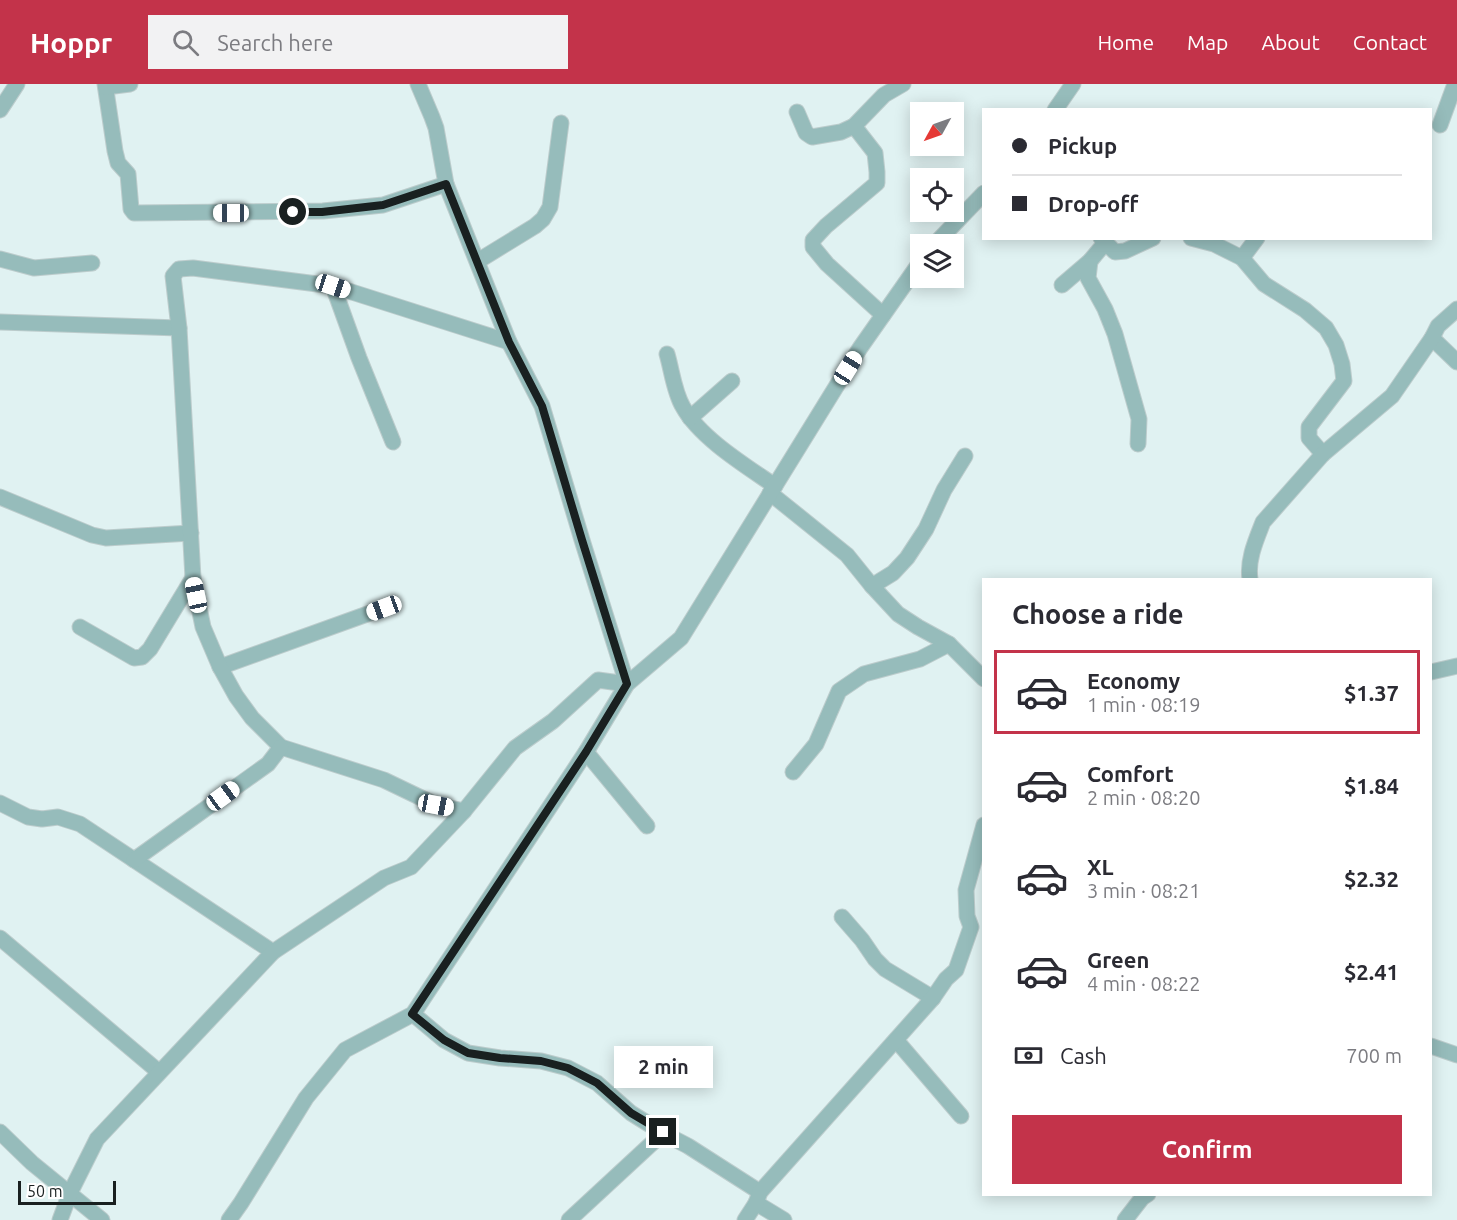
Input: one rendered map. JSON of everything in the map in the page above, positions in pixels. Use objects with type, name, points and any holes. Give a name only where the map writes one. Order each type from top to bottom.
[{"type":"street","points":[[0,110],[17,84]]},
{"type":"street","points":[[130,84],[106,86],[115,151],[118,163],[128,174],[130,209],[134,213],[322,212],[383,205],[446,184]]},
{"type":"street","points":[[418,84],[436,128],[446,184],[509,342],[542,406],[627,684]]},
{"type":"street","points":[[798,112],[806,133],[812,137],[841,132],[854,126],[884,95],[903,84]]},
{"type":"street","points":[[1056,108],[1073,84]]},
{"type":"street","points":[[1440,125],[1455,84]]},
{"type":"street","points":[[478,261],[543,219],[550,207],[561,123]]},
{"type":"street","points":[[854,126],[875,153],[877,183],[825,226],[813,240],[813,247],[883,315]]},
{"type":"street","points":[[945,234],[982,195]]},
{"type":"street","points":[[1062,285],[1090,261],[1103,241],[1115,252],[1125,251],[1149,240]]},
{"type":"street","points":[[1199,240],[1214,244],[1242,258],[1264,284],[1305,310],[1326,328],[1336,345],[1344,381],[1309,427],[1310,438],[1323,454]]},
{"type":"street","points":[[1242,258],[1256,240]]},
{"type":"street","points":[[0,260],[34,268],[92,263]]},
{"type":"street","points":[[1090,261],[1088,278],[1105,309],[1115,334],[1139,419],[1138,444]]},
{"type":"street","points":[[464,811],[436,805],[384,780],[281,747],[252,718],[236,696],[220,667],[203,627],[193,578],[179,328],[173,276],[179,269],[193,268],[333,286],[509,342]]},
{"type":"street","points":[[229,1220],[306,1098],[345,1050],[412,1014],[586,752],[627,684],[681,638],[860,348],[910,277]]},
{"type":"street","points":[[333,286],[393,442]]},
{"type":"street","points":[[1250,578],[1248,568],[1263,522],[1323,454],[1392,396],[1438,326],[1457,309]]},
{"type":"street","points":[[0,322],[179,328]]},
{"type":"street","points":[[1432,338],[1457,362]]},
{"type":"street","points":[[668,354],[678,394],[690,418],[847,555],[898,614],[949,644],[982,677]]},
{"type":"street","points":[[690,418],[732,381]]},
{"type":"street","points":[[872,586],[893,573],[907,558],[926,529],[944,490],[965,456]]},
{"type":"street","points":[[0,497],[92,535],[106,538],[191,533]]},
{"type":"street","points":[[80,627],[134,658],[142,657],[150,649],[193,578]]},
{"type":"street","points":[[220,667],[384,608]]},
{"type":"street","points":[[793,772],[816,744],[839,691],[864,674],[920,659],[949,644]]},
{"type":"street","points":[[1432,672],[1457,666]]},
{"type":"street","points":[[60,1220],[70,1193],[97,1139],[273,952],[384,878],[411,867],[464,811],[515,748],[553,721],[598,680],[627,684]]},
{"type":"street","points":[[134,860],[268,764],[281,747]]},
{"type":"street","points":[[586,752],[647,826]]},
{"type":"street","points":[[0,802],[28,817],[42,819],[58,817],[80,824],[273,952]]},
{"type":"street","points":[[745,1220],[758,1198],[956,970],[978,928],[967,916],[966,890],[982,832]]},
{"type":"street","points":[[842,917],[885,969],[933,998]]},
{"type":"street","points":[[0,938],[159,1072]]},
{"type":"street","points":[[412,1014],[444,1040],[468,1053],[541,1061],[568,1068],[597,1083],[631,1113],[688,1146],[784,1220]]},
{"type":"street","points":[[896,1040],[961,1116]]},
{"type":"street","points":[[1432,1046],[1457,1055]]},
{"type":"street","points":[[0,1132],[32,1163],[102,1220]]},
{"type":"street","points":[[569,1220],[663,1132]]},
{"type":"street","points":[[1125,1220],[1145,1196]]},
{"type":"route","points":[[293,212],[322,212],[383,205],[446,184],[509,342],[542,406],[627,684],[586,752],[412,1014],[444,1040],[468,1053],[541,1061],[568,1068],[597,1083],[631,1113],[663,1132]]}]
